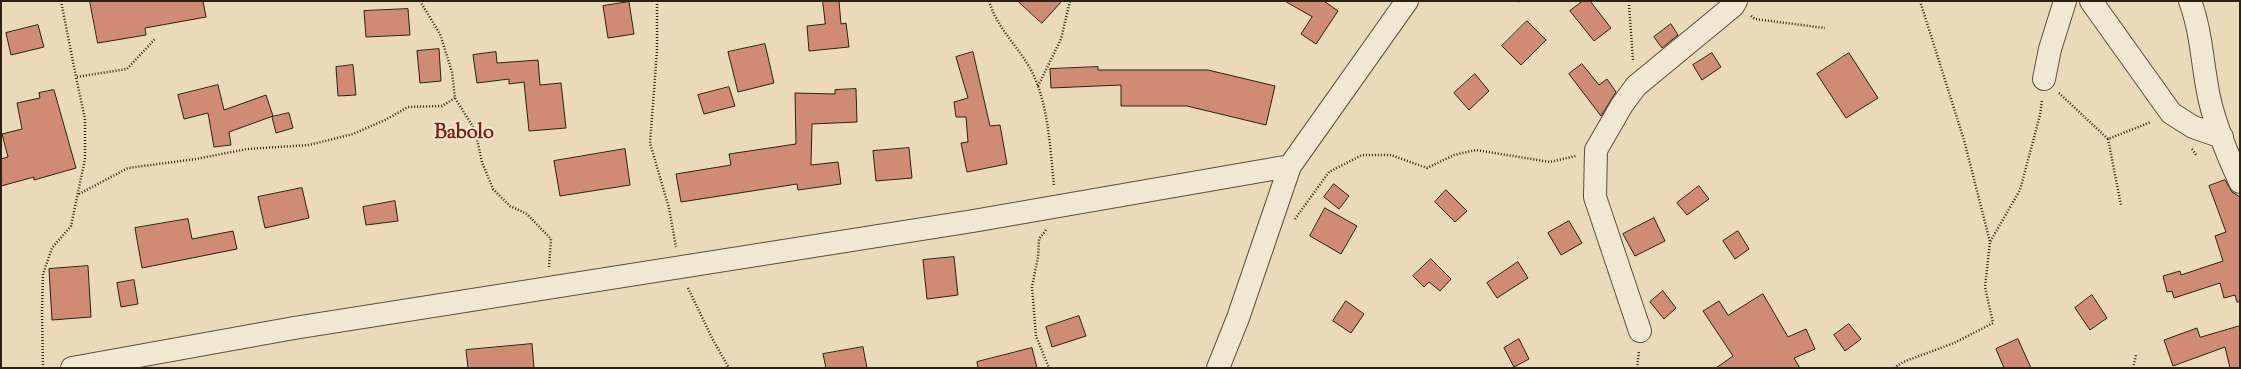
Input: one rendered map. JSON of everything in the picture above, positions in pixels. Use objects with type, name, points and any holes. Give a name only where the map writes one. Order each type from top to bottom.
[{"type":"street","points":[[1218,368],[1246,296],[1290,166],[1408,1]]},
{"type":"street","points":[[2044,79],[2050,49],[2065,1]]},
{"type":"street","points":[[2091,1],[2171,113],[2193,128],[2222,137]]},
{"type":"street","points":[[2190,1],[2200,39],[2208,93],[2222,137],[2240,182]]},
{"type":"street","points":[[1640,331],[1595,198],[1596,150],[1622,105],[1636,86],[1735,4]]},
{"type":"street","points":[[72,368],[120,364],[294,328],[1057,206],[1290,166]]},
{"type":"path","points":[[43,368],[43,274],[52,248],[71,226],[85,159],[85,119],[61,1]]},
{"type":"path","points":[[420,1],[440,34],[452,72],[455,98],[475,130],[482,162],[493,188],[510,206],[527,214],[551,239],[548,288]]},
{"type":"path","points":[[657,1],[657,51],[650,143],[669,208],[679,267],[713,340],[729,368]]},
{"type":"path","points":[[989,1],[1002,26],[1033,74],[1046,115],[1057,206],[1049,226],[1039,239],[1038,257],[1032,287],[1036,336],[1049,368]]},
{"type":"path","points":[[1037,87],[1061,39],[1070,1]]},
{"type":"path","points":[[1894,368],[1903,362],[1954,343],[1992,323],[1985,287],[1990,242],[1964,140],[1920,1]]},
{"type":"path","points":[[1735,4],[1755,19],[1825,28]]},
{"type":"path","points":[[1629,5],[1636,86]]},
{"type":"path","points":[[76,77],[127,69],[155,38]]},
{"type":"path","points":[[1990,242],[2020,190],[2040,115],[2044,79]]},
{"type":"path","points":[[2044,79],[2108,139],[2121,205]]},
{"type":"path","points":[[78,194],[128,168],[196,159],[247,148],[309,145],[353,134],[385,120],[408,107],[442,106],[455,98]]},
{"type":"path","points":[[2108,139],[2171,113]]},
{"type":"path","points":[[2189,144],[2196,156]]},
{"type":"path","points":[[1292,222],[1329,172],[1362,155],[1391,155],[1427,168],[1454,155],[1476,150],[1550,162],[1596,150]]},
{"type":"path","points":[[2133,368],[2136,355]]},
{"type":"building","points":[[90,1],[203,1],[206,17],[145,28],[146,35],[98,43]]},
{"type":"building","points":[[823,1],[839,1],[841,24],[846,23],[849,47],[809,51],[807,26],[825,24]]},
{"type":"building","points":[[1018,1],[1062,1],[1042,23]]},
{"type":"building","points":[[1285,1],[1324,1],[1338,11],[1316,44],[1301,34],[1312,17]]},
{"type":"building","points":[[1583,1],[1590,1],[1611,28],[1594,41],[1570,11]]},
{"type":"building","points":[[629,2],[634,34],[608,38],[603,6]]},
{"type":"building","points":[[408,9],[410,35],[366,37],[364,11]]},
{"type":"building","points":[[1527,21],[1546,40],[1521,65],[1502,46]]},
{"type":"building","points":[[1671,24],[1678,35],[1662,48],[1654,37]]},
{"type":"building","points":[[38,25],[44,47],[11,55],[6,33]]},
{"type":"building","points":[[765,44],[774,83],[738,92],[728,52]]},
{"type":"building","points":[[439,49],[441,81],[420,83],[417,51]]},
{"type":"building","points":[[496,52],[497,63],[538,60],[540,85],[561,83],[566,128],[529,131],[524,82],[509,84],[509,79],[477,83],[473,55]]},
{"type":"building","points":[[973,52],[990,126],[1000,125],[1007,164],[967,172],[961,143],[968,142],[966,117],[956,117],[954,102],[968,98],[956,57]]},
{"type":"building","points":[[1712,53],[1721,67],[1702,80],[1693,65]]},
{"type":"building","points":[[1849,53],[1878,98],[1846,118],[1817,74]]},
{"type":"building","points":[[1582,64],[1599,85],[1607,79],[1616,92],[1601,116],[1569,74]]},
{"type":"building","points":[[353,65],[356,95],[338,96],[336,67]]},
{"type":"building","points":[[1098,67],[1098,70],[1208,70],[1275,86],[1266,125],[1187,106],[1121,106],[1121,85],[1051,88],[1050,69]]},
{"type":"building","points":[[1475,74],[1489,91],[1469,110],[1454,93]]},
{"type":"building","points":[[218,85],[224,110],[266,95],[273,116],[229,132],[231,145],[214,147],[208,113],[184,119],[178,95]]},
{"type":"building","points":[[729,87],[735,106],[704,114],[698,95]]},
{"type":"building","points":[[856,89],[857,122],[812,124],[811,165],[838,162],[841,184],[798,190],[797,184],[681,202],[676,174],[731,165],[729,154],[796,144],[795,93],[835,94],[835,90]]},
{"type":"building","points":[[54,90],[76,168],[34,180],[34,177],[1,186],[1,159],[8,157],[2,134],[22,129],[17,103],[40,98],[39,93]]},
{"type":"building","points":[[289,113],[293,128],[276,133],[272,117]]},
{"type":"building","points":[[909,148],[912,178],[876,181],[873,151]]},
{"type":"building","points":[[625,149],[630,185],[560,196],[554,161]]},
{"type":"building","points":[[2225,180],[2232,192],[2240,197],[2240,302],[2237,302],[2235,295],[2224,298],[2220,283],[2174,298],[2172,291],[2167,292],[2163,276],[2180,271],[2181,275],[2223,261],[2215,236],[2226,232],[2209,186]]},
{"type":"building","points":[[1334,184],[1349,196],[1339,209],[1324,197]]},
{"type":"building","points":[[1699,186],[1709,199],[1687,215],[1677,203]]},
{"type":"building","points":[[302,188],[309,218],[265,228],[258,197]]},
{"type":"building","points":[[1446,190],[1467,211],[1455,222],[1435,202]]},
{"type":"building","points":[[395,201],[398,221],[366,225],[363,207]]},
{"type":"building","points":[[1325,208],[1357,226],[1341,254],[1310,236]]},
{"type":"building","points":[[1654,218],[1665,241],[1635,256],[1623,234]]},
{"type":"building","points":[[188,219],[192,239],[233,231],[237,249],[142,268],[135,228]]},
{"type":"building","points":[[1569,221],[1582,243],[1561,255],[1548,233]]},
{"type":"building","points":[[1738,231],[1749,249],[1735,259],[1723,241]]},
{"type":"building","points":[[954,257],[958,295],[927,299],[923,260]]},
{"type":"building","points":[[1431,259],[1451,279],[1440,291],[1429,282],[1424,287],[1413,276]]},
{"type":"building","points":[[1518,262],[1528,278],[1497,298],[1487,283]]},
{"type":"building","points":[[88,266],[91,317],[52,320],[49,269]]},
{"type":"building","points":[[134,280],[138,304],[121,307],[117,283]]},
{"type":"building","points":[[1663,291],[1676,308],[1664,319],[1650,302]]},
{"type":"building","points":[[1763,294],[1788,337],[1806,329],[1815,349],[1794,358],[1800,368],[1716,368],[1733,356],[1703,311],[1719,301],[1728,315]]},
{"type":"building","points":[[2092,295],[2107,318],[2090,330],[2075,308]]},
{"type":"building","points":[[1346,301],[1364,314],[1351,333],[1333,321]]},
{"type":"building","points":[[1079,316],[1086,336],[1052,347],[1046,327]]},
{"type":"building","points":[[1849,324],[1861,339],[1845,351],[1834,335]]},
{"type":"building","points":[[2240,326],[2240,368],[2230,368],[2225,347],[2173,366],[2164,340],[2197,328],[2200,337]]},
{"type":"building","points":[[1519,339],[1529,359],[1514,367],[1504,348]]},
{"type":"building","points":[[2018,339],[2031,368],[2004,368],[1996,349]]},
{"type":"building","points":[[532,344],[534,368],[468,368],[466,350]]},
{"type":"building","points":[[863,347],[867,368],[826,368],[823,354]]},
{"type":"building","points":[[1032,348],[1037,368],[978,368],[977,362]]},
{"type":"district","name":"Babolo","points":[[464,135]]}]
